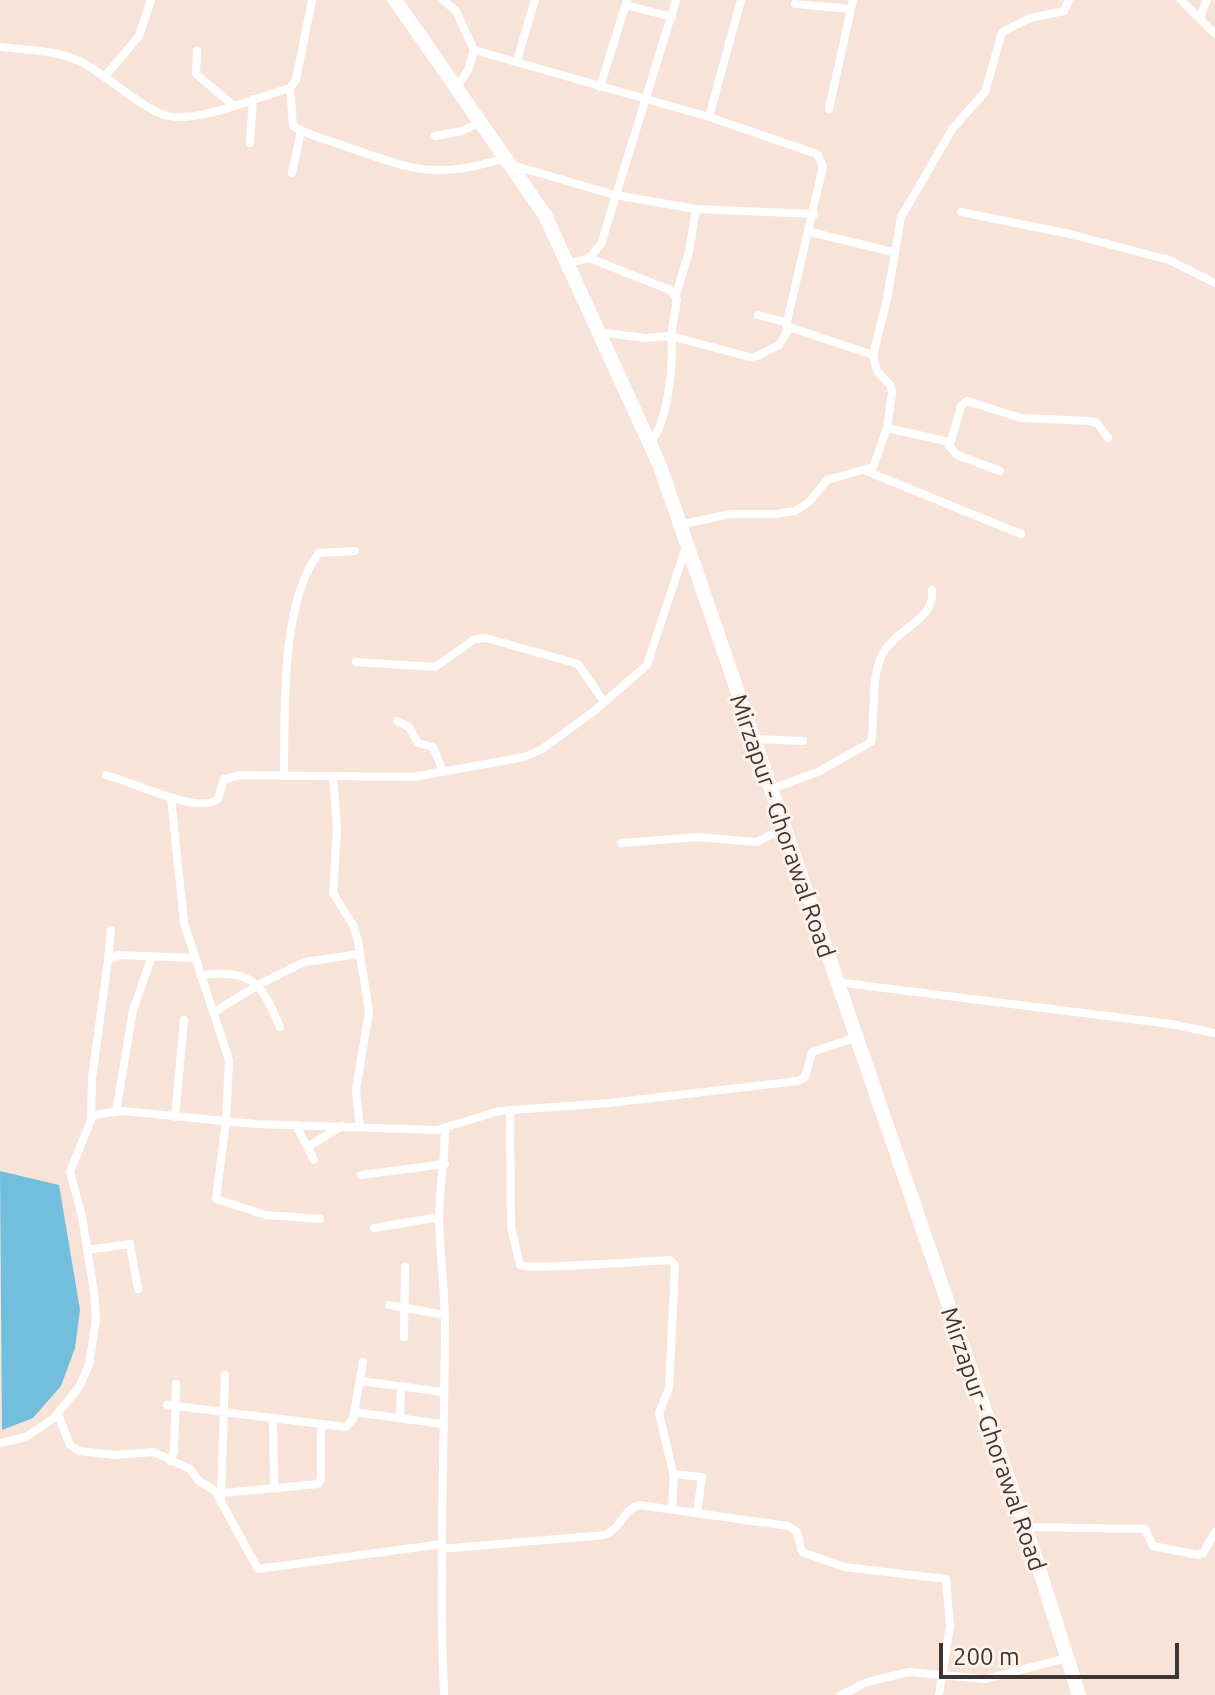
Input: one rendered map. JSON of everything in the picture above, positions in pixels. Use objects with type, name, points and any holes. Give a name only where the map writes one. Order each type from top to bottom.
[{"type":"main road","name":"Mirzapur - Ghorawal Road","points":[[395,0],[458,86],[545,215],[570,263],[598,332],[650,442],[1025,1527],[1079,1695]]},
{"type":"street","points":[[106,75],[139,36],[151,0]]},
{"type":"street","points":[[0,47],[57,53],[106,75],[158,113],[174,118],[290,88],[296,80],[312,0]]},
{"type":"street","points":[[443,0],[456,11],[474,50],[472,62],[458,86]]},
{"type":"street","points":[[517,60],[535,0]]},
{"type":"street","points":[[570,263],[589,258],[601,244],[676,0]]},
{"type":"street","points":[[709,117],[741,0]]},
{"type":"street","points":[[679,525],[730,514],[795,511],[809,502],[827,480],[866,471],[878,461],[887,428],[891,386],[877,371],[873,355],[887,299],[901,217],[938,159],[953,128],[985,92],[1002,32],[1030,18],[1064,11],[1069,0]]},
{"type":"street","points":[[1181,0],[1215,34]]},
{"type":"street","points":[[1200,17],[1207,0]]},
{"type":"street","points":[[600,87],[626,3],[672,17]]},
{"type":"street","points":[[795,4],[852,5],[829,109]]},
{"type":"street","points":[[474,50],[709,117],[817,154],[823,166],[810,232],[787,325],[779,345],[753,358],[671,336],[646,338],[598,332]]},
{"type":"street","points":[[197,51],[196,74],[233,105]]},
{"type":"street","points":[[290,88],[290,122],[301,131],[428,172],[461,171],[509,161],[615,195],[696,209],[814,214]]},
{"type":"street","points":[[250,143],[253,99]]},
{"type":"street","points":[[435,136],[462,131],[481,121]]},
{"type":"street","points":[[292,173],[301,131]]},
{"type":"street","points":[[650,442],[658,434],[662,420],[672,356],[676,295],[689,252],[696,209]]},
{"type":"street","points":[[961,212],[1070,234],[1183,264],[1215,283]]},
{"type":"street","points":[[810,232],[893,252]]},
{"type":"street","points":[[589,258],[676,295]]},
{"type":"street","points":[[758,315],[873,355]]},
{"type":"street","points":[[950,445],[961,406],[967,401],[1021,418],[1097,423],[1108,438]]},
{"type":"street","points":[[887,428],[950,445],[962,458],[1000,471]]},
{"type":"street","points":[[866,471],[1021,534]]},
{"type":"street","points":[[106,775],[171,797],[213,803],[224,779],[241,775],[413,777],[525,757],[542,749],[647,665],[686,547]]},
{"type":"street","points":[[284,776],[285,712],[295,611],[319,553],[355,551]]},
{"type":"street","points":[[771,789],[818,772],[871,742],[883,653],[897,634],[930,610],[934,601],[932,590]]},
{"type":"street","points":[[356,662],[435,667],[475,639],[486,638],[578,664],[604,702]]},
{"type":"street","points":[[397,721],[409,727],[418,743],[433,747],[443,771]]},
{"type":"street","points":[[753,739],[803,741]]},
{"type":"street","points":[[333,777],[337,828],[333,893],[353,925],[369,1012],[356,1090],[360,1127]]},
{"type":"street","points":[[171,797],[179,894],[193,958],[229,1060],[226,1121],[215,1192],[218,1202],[266,1215],[320,1219]]},
{"type":"street","points":[[621,843],[699,837],[757,842],[783,828]]},
{"type":"street","points":[[0,1443],[26,1437],[58,1414],[79,1387],[89,1365],[95,1335],[94,1292],[70,1172],[91,1117],[92,1078],[111,930]]},
{"type":"street","points":[[213,1013],[258,985],[304,962],[360,954]]},
{"type":"street","points":[[108,960],[119,955],[151,959],[193,958]]},
{"type":"street","points":[[116,1112],[133,1010],[151,959]]},
{"type":"street","points":[[200,975],[238,974],[258,985],[267,995],[280,1027]]},
{"type":"street","points":[[836,982],[1171,1024],[1215,1033]]},
{"type":"street","points":[[175,1117],[184,1020]]},
{"type":"street","points":[[91,1117],[116,1112],[296,1125],[445,1129],[510,1110],[609,1103],[798,1081],[805,1077],[812,1052],[854,1038]]},
{"type":"street","points":[[510,1110],[511,1227],[520,1265],[537,1269],[600,1262],[670,1260],[675,1265],[669,1388],[659,1413],[673,1474],[672,1509]]},
{"type":"street","points":[[296,1125],[314,1160]]},
{"type":"street","points":[[309,1146],[343,1126]]},
{"type":"street","points":[[444,1695],[442,1547],[445,1498],[442,1424],[445,1315],[439,1217],[445,1129]]},
{"type":"street","points":[[361,1175],[445,1164]]},
{"type":"street","points":[[374,1228],[439,1217]]},
{"type":"street","points":[[87,1250],[130,1244],[138,1289]]},
{"type":"street","points":[[404,1337],[405,1267]]},
{"type":"street","points":[[389,1305],[445,1315]]},
{"type":"street","points":[[171,1405],[346,1427],[354,1412],[363,1362]]},
{"type":"street","points":[[221,1496],[225,1375]]},
{"type":"street","points":[[360,1381],[443,1392]]},
{"type":"street","points":[[170,1461],[171,1405],[176,1384]]},
{"type":"street","points":[[400,1418],[401,1386]]},
{"type":"street","points":[[354,1412],[442,1424]]},
{"type":"street","points":[[58,1414],[70,1445],[79,1451],[115,1455],[154,1452],[190,1469],[221,1496],[258,1569],[442,1547],[604,1535],[618,1529],[635,1505],[788,1526],[797,1532],[802,1552],[825,1563],[946,1579],[950,1626],[939,1695]]},
{"type":"street","points":[[273,1420],[274,1489]]},
{"type":"street","points":[[221,1496],[320,1482],[321,1426]]},
{"type":"street","points":[[673,1474],[701,1475],[697,1513]]},
{"type":"street","points":[[1025,1527],[1145,1529],[1153,1546],[1198,1555],[1203,1553],[1215,1532]]},
{"type":"street","points":[[841,1695],[882,1677],[909,1672],[985,1679],[1067,1658]]},
{"type":"water","points":[[0,1171],[59,1185],[80,1310],[75,1348],[61,1386],[33,1418],[2,1430]]}]
